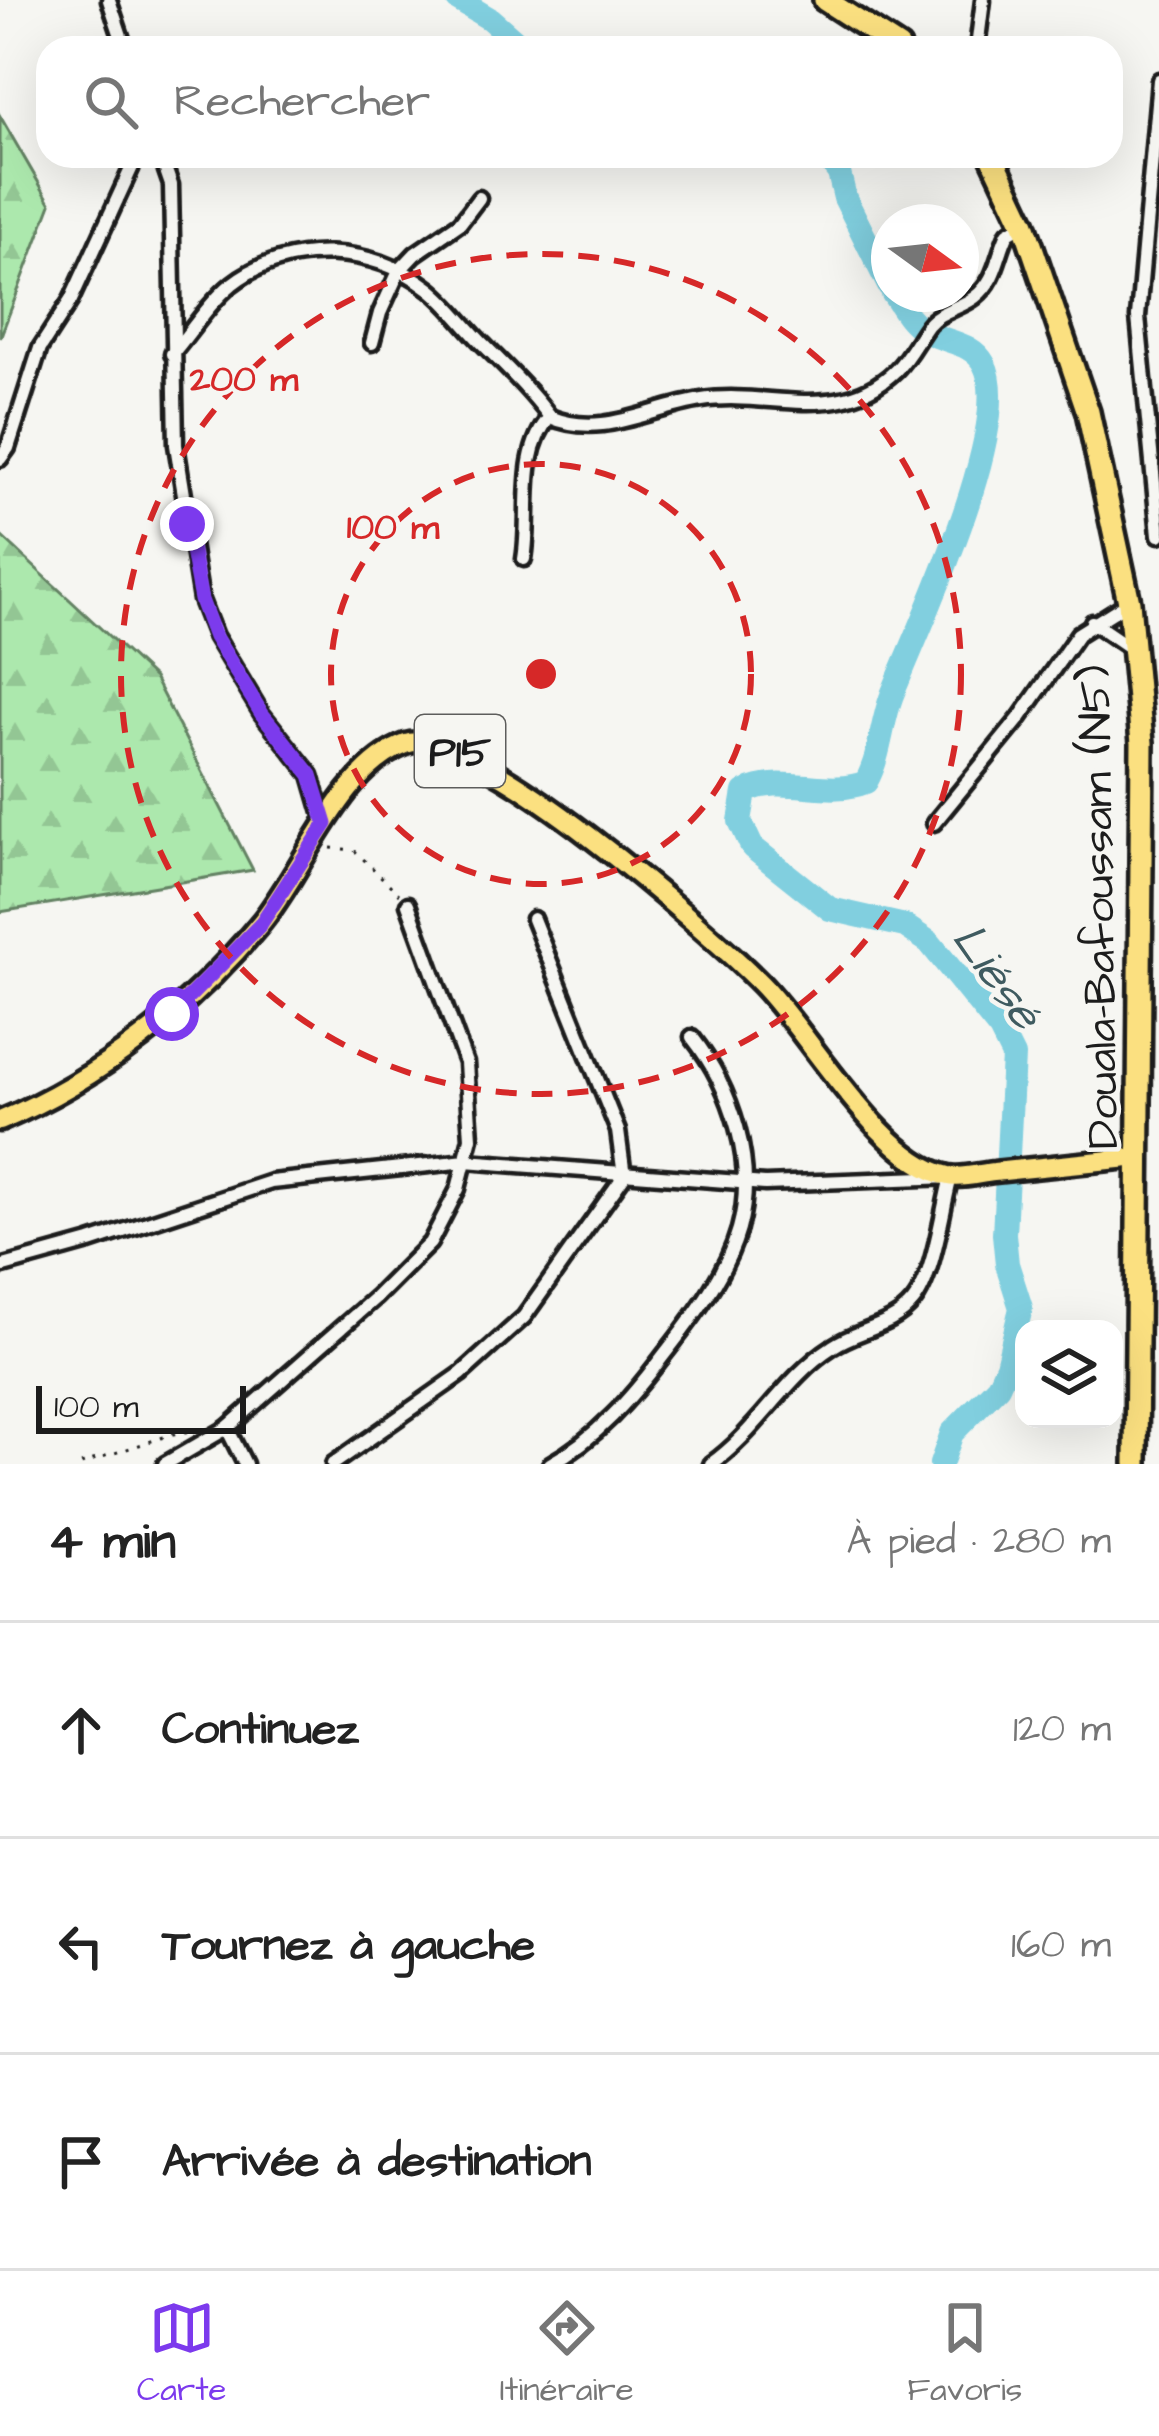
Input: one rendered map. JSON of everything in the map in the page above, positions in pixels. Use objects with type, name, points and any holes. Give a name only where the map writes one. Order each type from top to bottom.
[{"type":"highway","points":[[825,0],[880,36]]},
{"type":"highway","name":"Douala-Bafoussam (N5)","points":[[998,168],[1024,224],[1088,412],[1129,602],[1142,743],[1136,1464]]},
{"type":"main road","name":"P15","points":[[0,1121],[67,1088],[172,1014],[260,925],[358,780],[409,742],[445,744],[482,761],[548,808],[719,944],[801,1030],[873,1124],[918,1162],[951,1177]]},
{"type":"main road","points":[[951,1177],[1139,1156]]},
{"type":"street","points":[[109,0],[121,36]]},
{"type":"street","points":[[978,36],[983,0]]},
{"type":"street","points":[[1159,80],[1138,317],[1159,535]]},
{"type":"street","points":[[0,459],[14,431],[40,348],[71,300],[132,168]]},
{"type":"street","points":[[165,168],[171,185],[176,445],[201,600],[215,637],[250,696],[311,775],[326,824]]},
{"type":"street","points":[[372,343],[399,271],[415,254],[460,224],[479,198]]},
{"type":"street","points":[[172,354],[230,286],[276,260],[316,252],[376,261],[433,292],[550,417],[587,428],[706,400],[815,405],[851,399],[898,368],[931,320],[976,296],[990,281],[1008,232],[1024,224]]},
{"type":"street","points":[[524,559],[534,443],[550,417]]},
{"type":"street","points":[[934,824],[1019,718],[1062,654],[1092,622],[1129,602]]},
{"type":"street","points":[[1092,622],[1133,650]]},
{"type":"street","points":[[1142,743],[1159,724]]},
{"type":"street","points":[[165,1464],[227,1428],[331,1338],[430,1243],[458,1190],[471,1138],[466,1064],[408,904]]},
{"type":"street","points":[[333,1464],[461,1374],[524,1317],[624,1176],[618,1131],[533,919]]},
{"type":"street","points":[[550,1464],[601,1427],[634,1395],[706,1295],[740,1228],[744,1183],[730,1103],[692,1037]]},
{"type":"street","points":[[0,1267],[271,1181],[466,1161],[744,1183],[814,1185],[951,1177],[915,1300],[893,1320],[835,1344],[813,1360],[762,1420],[711,1464]]},
{"type":"street","points":[[227,1428],[245,1464]]},
{"type":"path","points":[[312,847],[354,850],[408,904]]},
{"type":"path","points":[[82,1464],[173,1435],[227,1428]]},
{"type":"green space","points":[[0,116],[51,204],[0,338]]},
{"type":"green space","points":[[0,535],[154,678],[253,870],[0,912]]},
{"type":"waterway","name":"Liésé","points":[[458,0],[509,36]]},
{"type":"waterway","name":"Liésé","points":[[835,168],[871,250]]},
{"type":"waterway","name":"Liésé","points":[[905,312],[917,326],[972,350],[984,364],[990,393],[976,478],[892,695],[866,782],[836,788],[759,787],[745,792],[740,821],[752,847],[830,909],[905,926],[929,942],[1000,1030],[1013,1056],[1004,1234],[1007,1264],[1021,1308],[998,1386],[952,1433],[941,1464]]},
{"type":"route","points":[[172,1014],[260,925],[326,824],[311,775],[262,714],[215,637],[201,600],[187,524]]}]
